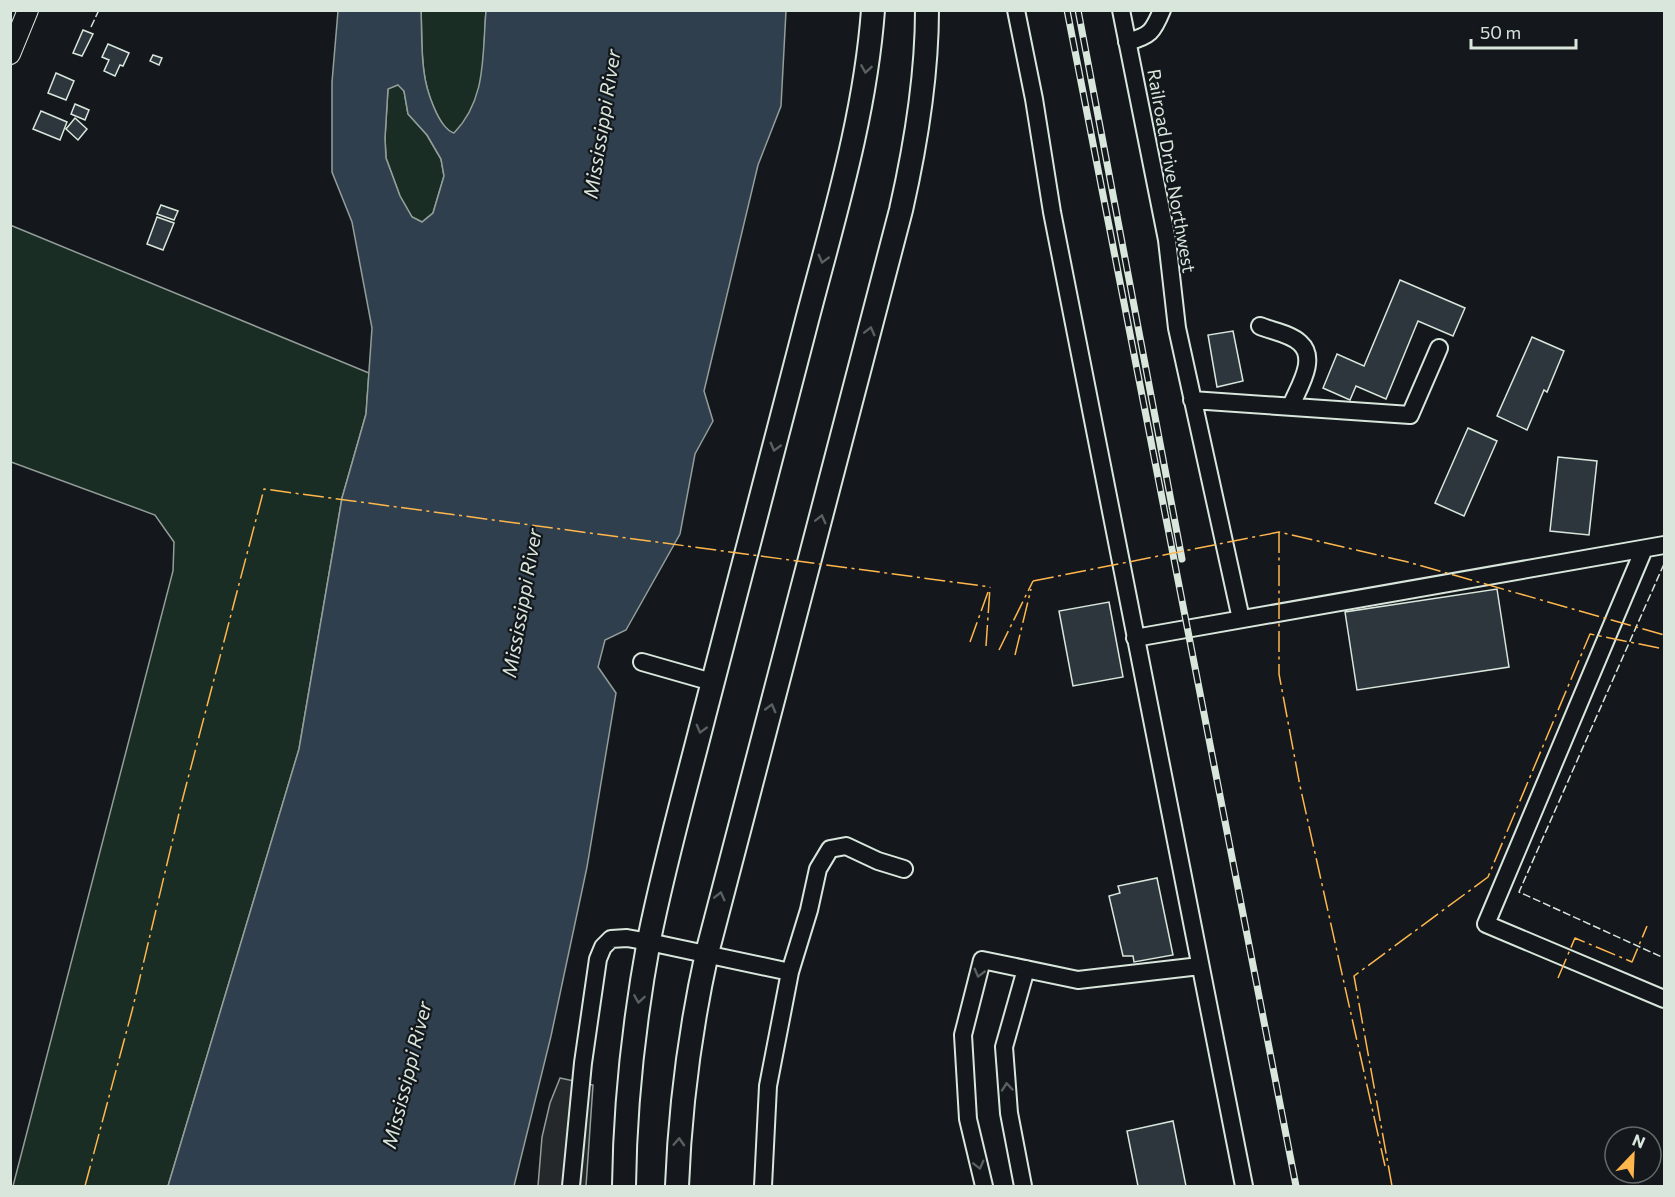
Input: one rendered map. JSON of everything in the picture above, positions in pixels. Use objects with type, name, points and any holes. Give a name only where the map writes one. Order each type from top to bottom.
[{"type":"highway","points":[[624,1186],[631,1055],[649,942],[712,682],[844,184],[863,91],[873,10]]},
{"type":"highway","points":[[677,1186],[682,1098],[706,953],[901,210],[912,161],[925,72],[927,10]]},
{"type":"main road","points":[[10,54],[28,10]]},
{"type":"street","points":[[1016,10],[1034,99],[1052,212],[1244,1186]]},
{"type":"street","name":"Railroad Drive Northwest","points":[[1121,10],[1167,240],[1177,328],[1241,619]]},
{"type":"street","points":[[1127,42],[1144,38],[1155,28],[1162,10]]},
{"type":"street","points":[[1260,326],[1300,342],[1307,352],[1308,362],[1291,406]]},
{"type":"street","points":[[1193,405],[1291,406],[1410,415],[1439,348]]},
{"type":"street","points":[[1135,638],[1665,545]]},
{"type":"street","points":[[1644,549],[1486,924],[1665,999]]},
{"type":"street","points":[[642,662],[712,682]]},
{"type":"street","points":[[763,1186],[768,1086],[790,972],[809,910],[818,869],[831,849],[846,846],[878,861],[904,869]]},
{"type":"street","points":[[571,1186],[583,1063],[598,959],[603,947],[611,939],[627,938],[649,942],[790,972]]},
{"type":"street","points":[[984,1186],[968,1119],[963,1035],[982,960],[1078,980],[1200,966]]},
{"type":"street","points":[[1023,1186],[1009,1113],[1004,1047],[1026,969]]},
{"type":"green space","points":[[421,11],[486,11],[483,67],[478,94],[466,120],[454,134],[448,130],[438,116],[427,88],[422,57]]},
{"type":"green space","points":[[398,84],[404,91],[408,114],[427,135],[441,159],[444,176],[433,213],[422,222],[412,217],[400,196],[386,158],[388,88]]},
{"type":"green space","points":[[10,225],[369,373],[366,414],[342,498],[299,749],[168,1186],[13,1186],[173,571],[174,542],[155,515],[11,462]]},
{"type":"shaded area","points":[[560,1078],[593,1085],[586,1186],[538,1186],[542,1137],[550,1103]]},
{"type":"water","name":"Mississippi River","points":[[338,11],[421,11],[422,57],[427,88],[438,116],[448,130],[454,133],[465,120],[478,91],[483,60],[486,11],[786,11],[781,106],[758,165],[704,391],[713,421],[695,454],[680,534],[626,630],[605,640],[598,667],[616,693],[587,867],[551,1036],[514,1186],[168,1186],[299,749],[342,498],[366,414],[372,328],[352,222],[332,172],[332,82]],"holes":[[[398,85],[404,91],[408,114],[427,135],[441,159],[444,176],[433,213],[422,222],[412,217],[400,196],[386,158],[388,89]]]},
{"type":"building","points":[[83,30],[93,34],[82,56],[73,53]]},
{"type":"building","points":[[108,44],[129,53],[115,76],[104,71],[109,60],[102,57]]},
{"type":"building","points":[[153,55],[162,58],[159,65],[150,61]]},
{"type":"building","points":[[56,73],[74,81],[66,100],[48,93]]},
{"type":"building","points":[[75,104],[89,110],[85,120],[71,114]]},
{"type":"building","points":[[41,111],[67,122],[60,140],[33,129]]},
{"type":"building","points":[[75,118],[87,129],[78,140],[66,129]]},
{"type":"building","points":[[161,205],[178,211],[174,220],[157,214]]},
{"type":"building","points":[[157,217],[174,223],[163,250],[147,244]]},
{"type":"building","points":[[1400,280],[1465,308],[1453,336],[1418,321],[1386,399],[1356,386],[1350,400],[1323,388],[1337,354],[1364,366]]},
{"type":"building","points":[[1233,331],[1243,381],[1217,387],[1208,335]]},
{"type":"building","points":[[1532,337],[1564,351],[1547,392],[1544,390],[1527,430],[1497,416]]},
{"type":"building","points":[[1468,428],[1497,441],[1464,516],[1435,503]]},
{"type":"building","points":[[1558,457],[1597,461],[1589,535],[1550,531]]},
{"type":"building","points":[[1497,589],[1509,667],[1357,690],[1345,612]]},
{"type":"building","points":[[1109,602],[1123,677],[1073,686],[1059,611]]},
{"type":"building","points":[[1157,878],[1173,955],[1134,962],[1133,956],[1123,956],[1109,896],[1120,893],[1118,886]]},
{"type":"building","points":[[1173,1121],[1186,1186],[1138,1186],[1127,1131]]},
{"type":"railway","points":[[1067,10],[1296,1186]]},
{"type":"railway","points":[[1078,10],[1182,559]]},
{"type":"fence","points":[[91,27],[99,10]]},
{"type":"fence","points":[[1664,564],[1519,892],[1664,958]]},
{"type":"power","points":[[85,1186],[132,1011],[181,805],[264,489],[990,587]]},
{"type":"power","points":[[1279,532],[1279,674],[1300,786],[1385,1166]]},
{"type":"power","points":[[1033,581],[1279,532],[1408,562],[1664,635]]},
{"type":"power","points":[[999,650],[1033,581]]},
{"type":"power","points":[[986,646],[990,587]]},
{"type":"power","points":[[1015,655],[1031,589]]},
{"type":"power","points":[[970,642],[988,592]]},
{"type":"power","points":[[1392,1186],[1354,976],[1488,877],[1590,634],[1664,649]]},
{"type":"power","points":[[1558,978],[1575,938],[1632,962],[1647,926]]}]
